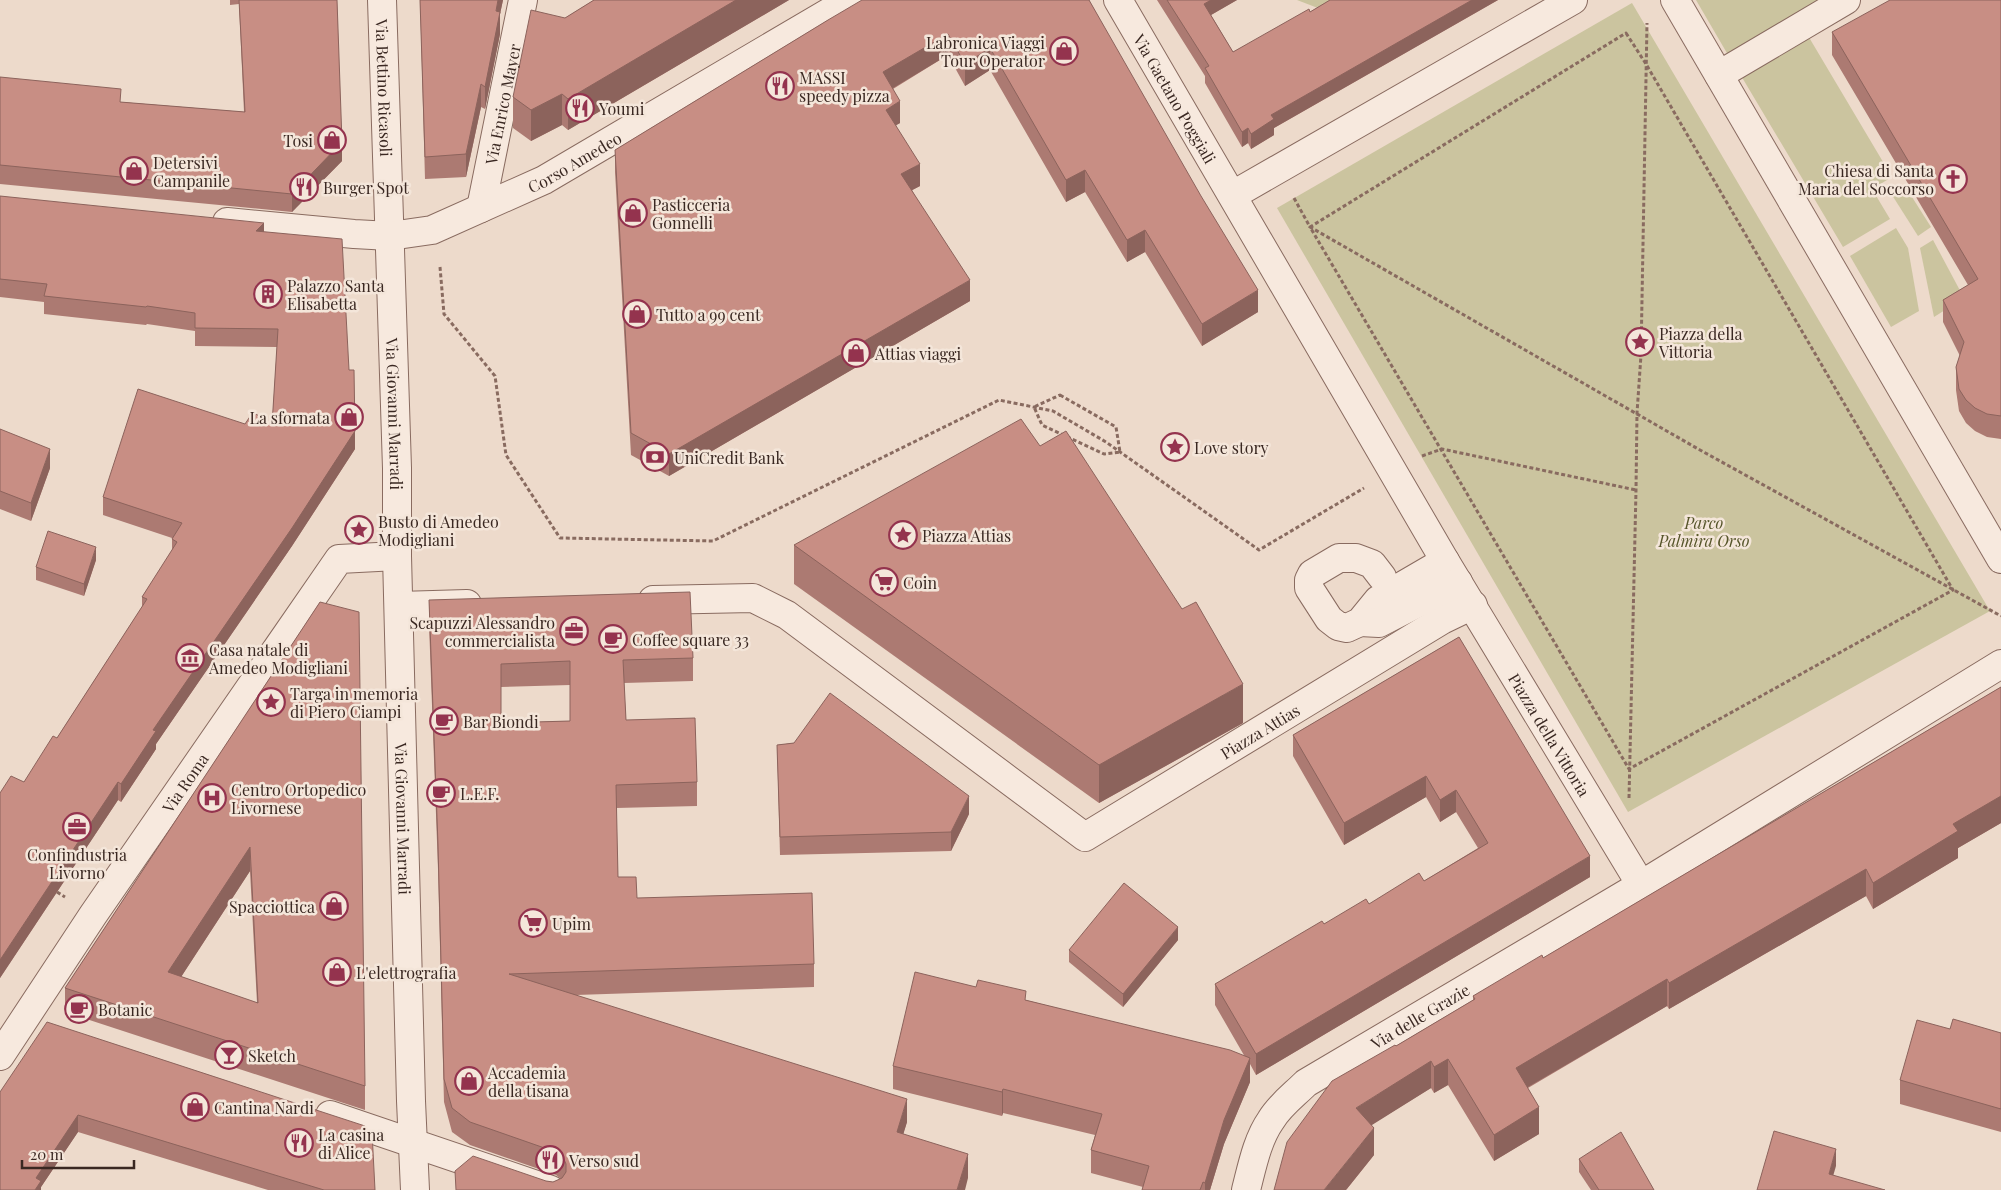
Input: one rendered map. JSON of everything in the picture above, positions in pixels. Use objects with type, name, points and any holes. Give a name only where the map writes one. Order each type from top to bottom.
[{"type":"street","name":"Via Bettino Ricasoli","points":[[382,0],[390,236]]},
{"type":"street","name":"Via Enrico Mayer","points":[[481,208],[523,0]]},
{"type":"street","name":"Corso Amedeo","points":[[206,220],[390,236],[432,230],[544,180],[850,0]]},
{"type":"street","name":"Via Gaetano Poggiali","points":[[1118,0],[1210,159],[1233,195]]},
{"type":"street","points":[[1233,195],[1573,0]]},
{"type":"street","points":[[1675,0],[2001,559]]},
{"type":"street","points":[[1719,75],[1846,0]]},
{"type":"street","name":"Piazza della Vittoria","points":[[1233,195],[1451,572],[1473,604],[1641,885]]},
{"type":"street","name":"Via Giovanni Marradi","points":[[390,236],[412,1142],[415,1190]]},
{"type":"street","name":"Via Roma","points":[[0,1056],[93,915],[339,559],[397,556]]},
{"type":"street","points":[[1382,577],[1372,564],[1356,558],[1339,558],[1312,574],[1309,580],[1309,588],[1329,619],[1338,626],[1347,628],[1360,622],[1378,600],[1451,572]]},
{"type":"street","name":"Piazza Attias","points":[[625,601],[753,598],[779,611],[1085,837],[1442,620],[1473,604]]},
{"type":"street","points":[[399,606],[496,603]]},
{"type":"street","points":[[1641,885],[2001,664]]},
{"type":"street","name":"Via delle Grazie","points":[[1246,1190],[1261,1138],[1270,1120],[1306,1083],[1641,885]]},
{"type":"street","points":[[26,1016],[54,1025]]},
{"type":"street","points":[[309,1108],[551,1190]]},
{"type":"path","points":[[1629,802],[1636,413],[1641,356],[1648,19]]},
{"type":"path","points":[[1310,227],[1626,33],[1646,64],[1953,590]]},
{"type":"path","points":[[1278,169],[1310,227],[1629,769]]},
{"type":"path","points":[[1310,227],[1636,413],[2001,616]]},
{"type":"path","points":[[440,268],[442,273],[444,314],[495,376],[506,455],[560,538],[713,541],[999,400],[1053,411],[1106,442],[1259,550],[1366,487]]},
{"type":"path","points":[[1034,407],[1060,395],[1116,427],[1120,452]]},
{"type":"path","points":[[1034,407],[1042,425],[1104,454],[1120,452]]},
{"type":"path","points":[[1421,457],[1442,449],[1636,490]]},
{"type":"path","points":[[1629,769],[1953,590]]},
{"type":"green space","points":[[1297,0],[1341,0],[1323,10]]},
{"type":"green space","points":[[1696,0],[1835,0],[1731,60]]},
{"type":"green space","name":"Parco Palmira Orso","points":[[1632,3],[1990,611],[1628,812],[1277,208]]},
{"type":"green space","points":[[1807,34],[1892,177],[1872,189],[1890,219],[1843,247],[1740,74]]},
{"type":"green space","points":[[1905,186],[1931,227],[1918,236],[1892,195]]},
{"type":"green space","points":[[1896,228],[1908,248],[1919,311],[1891,327],[1850,256]]},
{"type":"green space","points":[[1933,240],[1964,298],[1934,317],[1920,248]]},
{"type":"building","points":[[239,0],[337,0],[342,142],[292,194],[0,165],[0,77],[121,89],[120,102],[245,112]]},
{"type":"building","points":[[420,0],[498,0],[496,11],[500,12],[485,87],[481,84],[466,154],[425,157]]},
{"type":"building","points":[[594,0],[736,0],[568,99],[562,94],[531,110],[513,97],[531,10],[565,18]]},
{"type":"building","points":[[862,0],[1089,0],[1201,196],[1258,290],[1202,324],[1145,230],[1127,240],[1085,170],[1066,180],[990,48],[965,64],[948,34],[883,72],[900,101],[886,110],[920,164],[901,174],[970,280],[669,454],[631,433],[615,150]]},
{"type":"building","points":[[1167,0],[1211,0],[1204,4],[1233,52],[1309,9],[1310,12],[1330,0],[1472,0],[1271,115],[1274,119],[1251,134],[1248,128],[1242,132],[1205,68],[1209,66]]},
{"type":"building","name":"Chiesa di Santa Maria del Soccorso","points":[[1890,0],[2001,0],[2001,416],[1987,414],[1975,408],[1966,400],[1959,389],[1956,367],[1964,342],[1943,300],[1978,279],[1832,32]]},
{"type":"building","points":[[0,196],[264,223],[256,231],[342,239],[349,370],[354,370],[355,431],[292,528],[153,730],[156,731],[121,784],[118,782],[0,960],[0,793],[11,776],[24,782],[53,736],[57,738],[147,599],[142,597],[177,542],[172,539],[182,523],[103,497],[138,389],[245,424],[253,412],[272,425],[278,329],[195,328],[195,313],[147,306],[44,296],[47,284],[0,279]]},
{"type":"building","points":[[1021,419],[1040,446],[1066,431],[1182,609],[1196,602],[1243,684],[1099,765],[794,545]]},
{"type":"building","points":[[0,429],[50,449],[31,503],[0,491]]},
{"type":"building","points":[[48,531],[96,547],[84,584],[36,567]]},
{"type":"building","points":[[690,592],[693,658],[623,660],[626,720],[695,718],[697,782],[616,785],[618,877],[636,877],[637,898],[812,893],[814,964],[509,974],[907,1099],[897,1132],[968,1154],[957,1190],[456,1190],[455,1171],[473,1156],[553,1182],[562,1178],[566,1172],[566,1164],[563,1157],[556,1152],[470,1122],[452,1108],[444,1079],[429,600]],"holes":[[[570,661],[570,721],[501,723],[501,664]]]},
{"type":"building","points":[[320,602],[359,612],[365,1086],[65,988]],"holes":[[[250,847],[258,1003],[168,972]]]},
{"type":"building","points":[[1459,637],[1590,856],[1256,1054],[1215,984],[1322,921],[1324,924],[1366,899],[1369,904],[1419,873],[1424,881],[1488,843],[1456,790],[1440,800],[1426,776],[1344,823],[1293,735]]},
{"type":"building","points":[[2001,687],[2001,796],[1953,824],[1958,831],[1873,883],[1866,869],[1669,983],[1667,979],[1516,1068],[1539,1107],[1494,1135],[1448,1059],[1434,1067],[1431,1061],[1356,1108],[1374,1128],[1324,1190],[1274,1190],[1287,1142],[1332,1081],[1396,1046],[1475,999],[1473,996],[1542,955],[1543,958]]},
{"type":"building","points":[[830,693],[969,796],[951,832],[780,837],[777,745],[794,743]]},
{"type":"building","points":[[1124,883],[1178,927],[1123,994],[1069,950]]},
{"type":"building","points":[[915,972],[976,987],[978,980],[1026,991],[1025,1000],[1230,1050],[1250,1058],[1224,1120],[1205,1183],[1203,1182],[1200,1190],[1142,1190],[1149,1166],[1091,1150],[1102,1114],[1003,1089],[1002,1092],[893,1066]]},
{"type":"building","points":[[1953,1019],[2001,1033],[2001,1109],[1900,1080],[1917,1020],[1950,1029]]},
{"type":"building","points":[[47,1022],[365,1126],[365,1130],[372,1132],[375,1190],[324,1190],[78,1115],[36,1178],[41,1181],[35,1190],[0,1190],[0,1092]]},
{"type":"building","points":[[1774,1131],[1836,1149],[1829,1174],[1885,1190],[1757,1190]]},
{"type":"building","points":[[1621,1132],[1654,1190],[1599,1190],[1579,1159]]},
{"type":"place","name":"Labronica Viaggi Tour Operator","points":[[1064,51]]},
{"type":"place","name":"MASSI speedy pizza","points":[[780,86]]},
{"type":"place","name":"Youmi","points":[[580,108]]},
{"type":"place","name":"Tosi","points":[[332,140]]},
{"type":"place","name":"Detersivi Campanile","points":[[134,171]]},
{"type":"place","name":"Chiesa di Santa Maria del Soccorso","points":[[1953,179]]},
{"type":"place","name":"Burger Spot","points":[[304,187]]},
{"type":"place","name":"Pasticceria Gonnelli","points":[[633,213]]},
{"type":"place","name":"Palazzo Santa Elisabetta","points":[[268,294]]},
{"type":"place","name":"Tutto a 99 cent","points":[[637,314]]},
{"type":"place","name":"Piazza della Vittoria","points":[[1640,342]]},
{"type":"place","name":"Attias viaggi","points":[[856,353]]},
{"type":"place","name":"La sfornata","points":[[349,417]]},
{"type":"place","name":"Love story","points":[[1175,447]]},
{"type":"place","name":"UniCredit Bank","points":[[655,457]]},
{"type":"place","name":"Busto di Amedeo Modigliani","points":[[359,530]]},
{"type":"place","name":"Piazza Attias","points":[[903,535]]},
{"type":"place","name":"Coin","points":[[884,582]]},
{"type":"place","name":"Scapuzzi Alessandro commercialista","points":[[574,631]]},
{"type":"place","name":"Coffee square 33","points":[[613,639]]},
{"type":"place","name":"Casa natale di Amedeo Modigliani","points":[[190,658]]},
{"type":"place","name":"Targa in memoria di Piero Ciampi","points":[[271,702]]},
{"type":"place","name":"Bar Biondi","points":[[444,721]]},
{"type":"place","name":"L.E.F.","points":[[441,793]]},
{"type":"place","name":"Centro Ortopedico Livornese","points":[[212,798]]},
{"type":"place","name":"Confindustria Livorno","points":[[77,827]]},
{"type":"place","name":"Spacciottica","points":[[334,906]]},
{"type":"place","name":"Upim","points":[[533,923]]},
{"type":"place","name":"L'elettrografia","points":[[337,972]]},
{"type":"place","name":"Botanic","points":[[79,1009]]},
{"type":"place","name":"Sketch","points":[[229,1055]]},
{"type":"place","name":"Accademia della tisana","points":[[469,1081]]},
{"type":"place","name":"Cantina Nardi","points":[[195,1107]]},
{"type":"place","name":"La casina di Alice","points":[[299,1143]]},
{"type":"place","name":"Verso sud","points":[[550,1160]]}]
